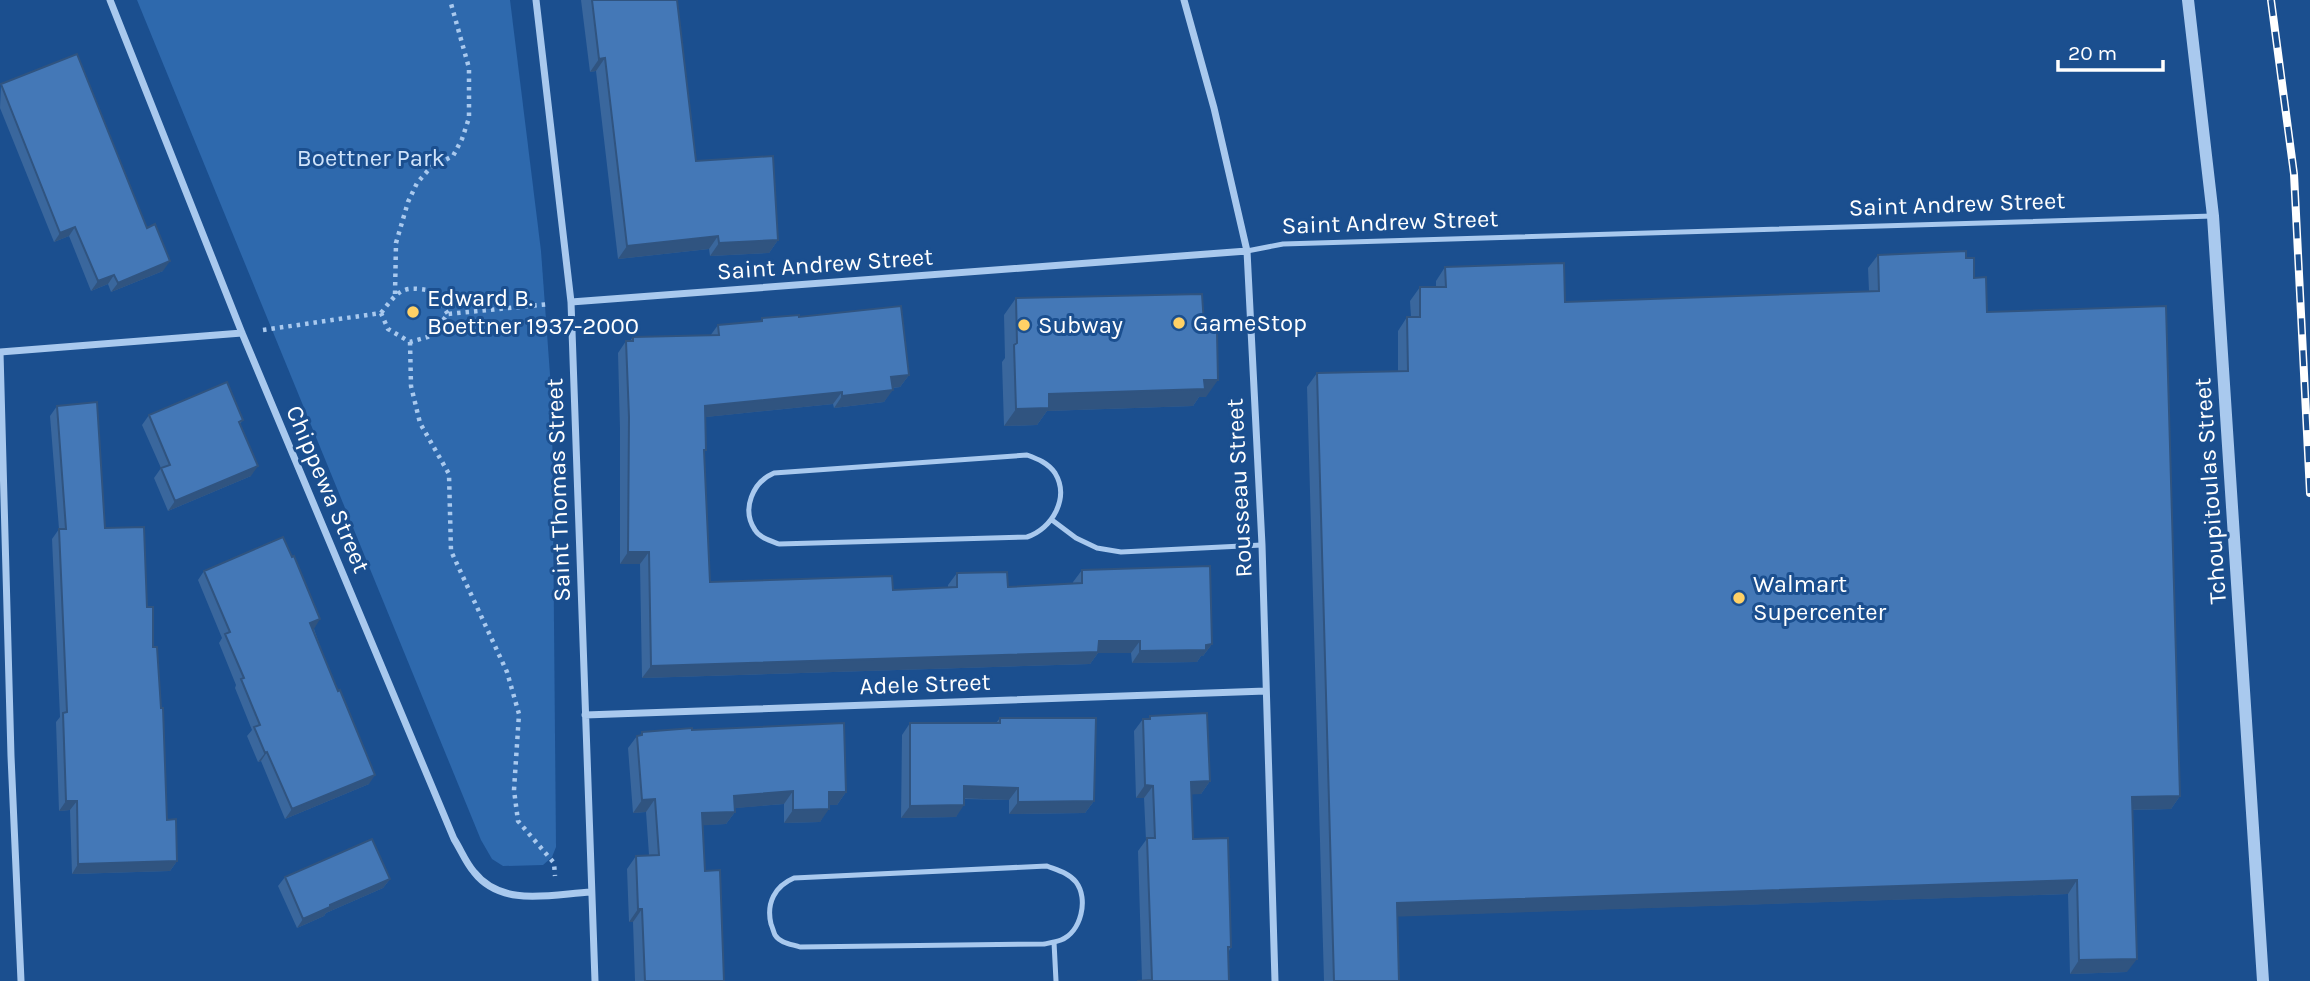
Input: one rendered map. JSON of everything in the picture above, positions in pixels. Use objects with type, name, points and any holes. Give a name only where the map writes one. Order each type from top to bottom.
[{"type":"street","name":"Chippewa Street","points":[[110,0],[242,332],[454,839],[474,873],[494,890],[517,896],[591,892]]},
{"type":"street","name":"Saint Thomas Street","points":[[536,0],[571,302],[595,981]]},
{"type":"street","name":"Rousseau Street","points":[[1184,0],[1214,108],[1247,251],[1262,545],[1275,981]]},
{"type":"street","name":"Tchoupitoulas Street","points":[[2188,0],[2213,216],[2263,981]]},
{"type":"street","name":"Saint Andrew Street","points":[[571,302],[1247,251]]},
{"type":"street","points":[[21,981],[11,756],[0,352],[242,332]]},
{"type":"street","name":"Adele Street","points":[[585,715],[1266,691]]},
{"type":"street","points":[[0,756],[11,756]]},
{"type":"lane","name":"Saint Andrew Street","points":[[1247,251],[1283,244],[2213,216]]},
{"type":"lane","points":[[1027,455],[1045,462],[1056,474],[1059,488],[1058,506],[1052,520],[1037,534],[1027,537],[779,544],[766,539],[755,530],[749,510],[752,493],[762,478],[774,473],[1027,455]]},
{"type":"lane","points":[[1052,520],[1076,538],[1097,548],[1121,552],[1262,545]]},
{"type":"lane","points":[[1047,866],[1062,871],[1075,881],[1083,895],[1082,912],[1076,927],[1063,940],[1054,942],[800,947],[785,943],[774,934],[769,914],[772,898],[777,890],[782,883],[794,878],[1047,866]]},
{"type":"lane","points":[[1054,942],[1056,981]]},
{"type":"path","points":[[395,295],[396,243],[408,202],[417,183],[431,167],[453,156],[469,118],[469,68],[450,0]]},
{"type":"path","points":[[242,332],[381,313],[395,295],[412,287],[432,291],[448,314]]},
{"type":"path","points":[[381,313],[388,329],[410,342],[431,336],[448,314],[571,302]]},
{"type":"path","points":[[410,342],[411,386],[420,423],[449,474],[451,551],[507,672],[519,714],[514,790],[518,821],[554,863],[557,894]]},
{"type":"green space","name":"Boettner Park","points":[[137,0],[510,0],[541,251],[552,402],[556,847],[552,857],[543,865],[503,866],[492,859],[481,840]]},
{"type":"building","points":[[592,0],[677,0],[696,161],[773,156],[778,240],[719,243],[718,236],[627,246],[605,58],[599,59]]},
{"type":"building","points":[[77,54],[147,228],[155,224],[170,261],[118,283],[114,275],[98,281],[75,227],[60,233],[1,84]]},
{"type":"building","name":"Walmart Supercenter","points":[[1966,251],[1966,258],[1974,258],[1974,278],[1986,277],[1987,312],[2166,306],[2180,796],[2132,797],[2137,959],[2079,960],[2077,880],[1397,903],[1399,981],[1334,981],[1317,373],[1408,371],[1407,317],[1420,317],[1420,287],[1446,287],[1445,267],[1564,263],[1565,302],[1879,291],[1878,255]]},
{"type":"building","points":[[1202,294],[1204,324],[1217,332],[1218,380],[1204,380],[1205,389],[1049,394],[1049,408],[1016,409],[1016,298]]},
{"type":"building","points":[[901,306],[909,375],[891,377],[893,390],[842,396],[842,392],[705,406],[704,450],[710,582],[892,576],[893,590],[957,587],[957,573],[1007,572],[1008,587],[1082,583],[1082,570],[1210,566],[1212,644],[1206,645],[1206,650],[1140,651],[1140,641],[1099,641],[1098,652],[651,666],[649,552],[628,552],[629,417],[626,341],[633,341],[633,337],[719,335],[718,325],[762,321],[762,318],[799,317]]},
{"type":"building","points":[[227,382],[243,420],[239,422],[258,466],[175,501],[161,468],[170,465],[149,415]]},
{"type":"building","points":[[97,402],[105,528],[144,527],[147,607],[153,607],[153,647],[157,647],[163,708],[167,820],[176,819],[177,861],[78,864],[77,801],[66,801],[63,713],[67,712],[59,529],[66,529],[57,406]]},
{"type":"building","points":[[283,537],[292,557],[294,556],[320,619],[310,623],[375,775],[292,809],[254,727],[260,725],[225,634],[230,632],[204,571]]},
{"type":"building","points":[[1207,713],[1210,781],[1191,782],[1193,839],[1228,838],[1231,947],[1228,947],[1229,981],[1137,981],[1152,980],[1147,838],[1155,838],[1153,786],[1145,785],[1143,719],[1150,719],[1150,716]]},
{"type":"building","points":[[1000,718],[1096,718],[1094,801],[1018,802],[1018,788],[964,786],[964,805],[910,806],[910,723],[1000,723]]},
{"type":"building","points":[[844,723],[846,792],[829,792],[829,809],[793,810],[793,791],[734,796],[735,812],[702,813],[705,871],[720,870],[724,981],[645,981],[642,909],[638,909],[636,856],[659,855],[655,799],[642,800],[637,736],[642,735],[642,732],[692,728]]},
{"type":"building","points":[[372,839],[390,879],[303,919],[285,877]]},
{"type":"railway","points":[[2271,0],[2294,174],[2310,493]]},
{"type":"place","name":"Edward B. Boettner 1937-2000","points":[[413,312]]},
{"type":"place","name":"GameStop","points":[[1179,323]]},
{"type":"place","name":"Subway","points":[[1024,325]]},
{"type":"place","name":"Walmart Supercenter","points":[[1739,598]]}]
